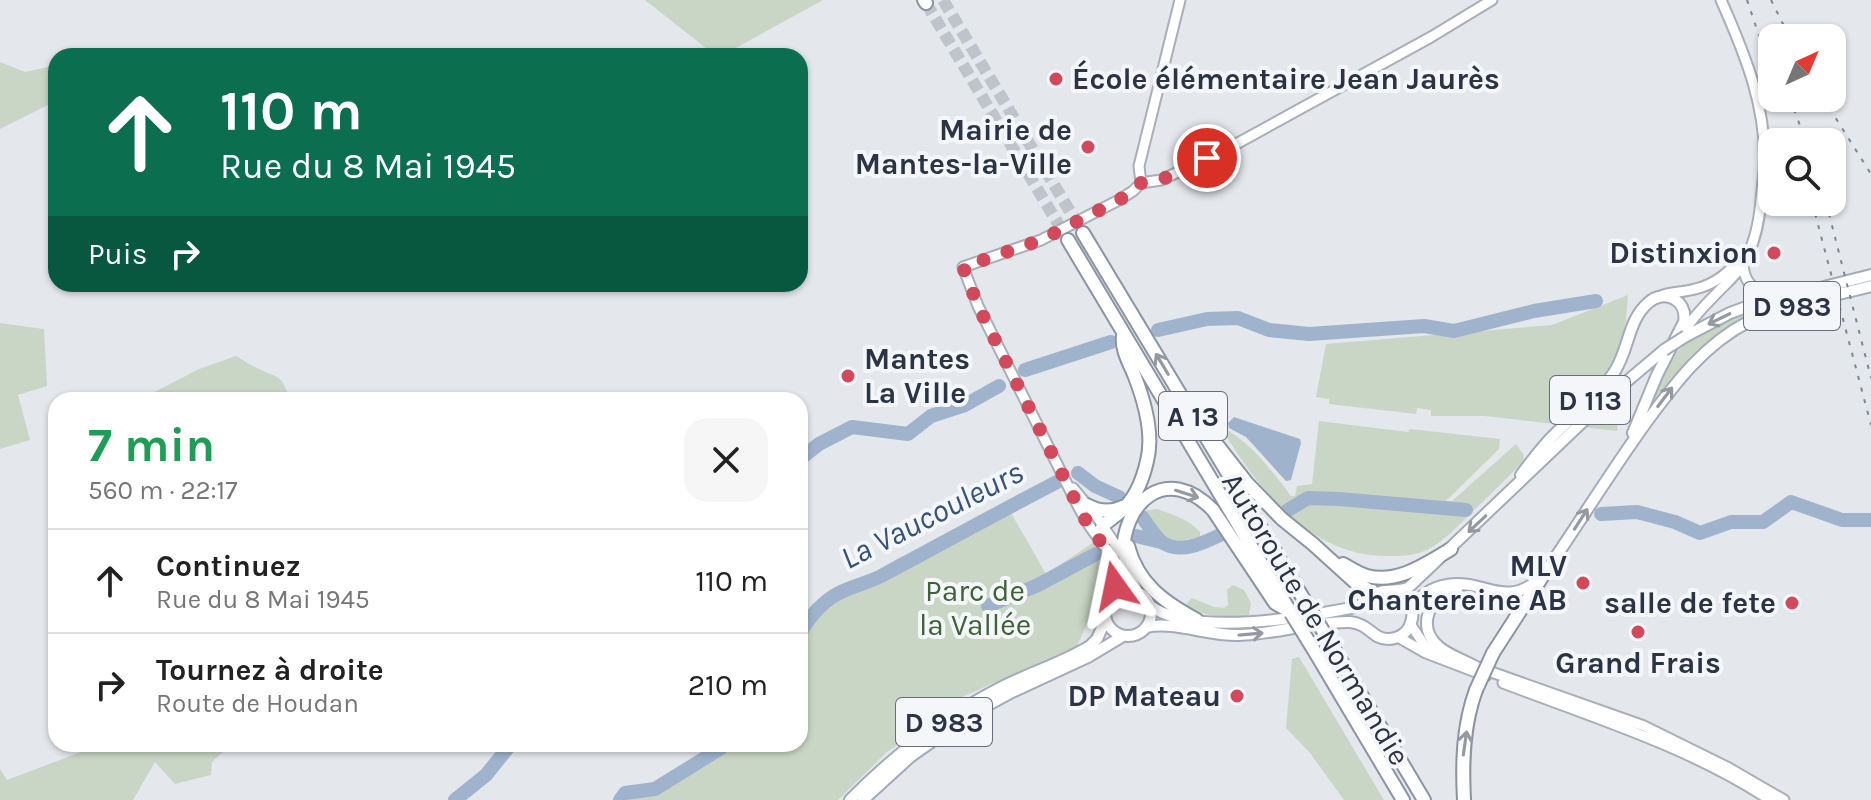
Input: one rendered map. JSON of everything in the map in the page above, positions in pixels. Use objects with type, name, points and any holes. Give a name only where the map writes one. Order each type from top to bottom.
[{"type":"highway","name":"Autoroute de Normandie","points":[[1083,233],[1424,800]]},
{"type":"highway","name":"Autoroute de Normandie","points":[[1068,240],[1280,602],[1291,613],[1403,800]]},
{"type":"highway","points":[[1103,543],[1100,536],[1104,526],[1131,501],[1148,460],[1147,414],[1122,345],[1123,332]]},
{"type":"highway","points":[[1202,430],[1224,451],[1263,500],[1372,598]]},
{"type":"highway","points":[[1123,559],[1126,526],[1136,507],[1155,493],[1176,489],[1206,503],[1280,602]]},
{"type":"highway","points":[[1087,505],[1106,511],[1118,509],[1131,501]]},
{"type":"highway","points":[[1126,526],[1129,549],[1143,580],[1165,602],[1197,620]]},
{"type":"highway","points":[[1323,553],[1365,576],[1383,577],[1414,571],[1451,549]]},
{"type":"highway","points":[[1464,800],[1463,754],[1470,706],[1493,653],[1542,577]]},
{"type":"main road","points":[[1141,183],[1140,161],[1180,0]]},
{"type":"main road","points":[[1123,636],[1111,629],[1106,619],[1105,608],[1116,582],[1112,557],[1086,520],[978,306],[963,267],[1048,237],[1119,200],[1141,183],[1161,180],[1227,149],[1492,0]]},
{"type":"main road","name":"D 113","points":[[1721,0],[1742,47],[1757,98],[1762,128]]},
{"type":"main road","name":"D 113","points":[[1503,500],[1549,440],[1607,382],[1620,363],[1637,316],[1651,300],[1708,285],[1734,266],[1749,239],[1758,209]]},
{"type":"main road","name":"D 113","points":[[1664,356],[1743,264],[1752,246],[1759,216]]},
{"type":"main road","points":[[1743,264],[1747,281],[1758,290],[1807,290]]},
{"type":"main road","name":"D 983","points":[[1395,592],[1411,586],[1613,393],[1686,336],[1730,313],[1871,275]]},
{"type":"main road","name":"D 983","points":[[1542,577],[1619,460],[1703,353],[1747,322],[1779,309],[1871,286]]},
{"type":"main road","name":"D 113","points":[[1619,460],[1664,356],[1683,325],[1683,309],[1676,300],[1663,295]]},
{"type":"main road","points":[[1066,480],[1104,526],[1138,592],[1149,605],[1164,614],[1232,624],[1251,623],[1362,606],[1383,591],[1395,592],[1406,599],[1412,611]]},
{"type":"main road","points":[[1146,627],[1227,635],[1355,622],[1382,639],[1398,637],[1411,625],[1412,611],[1421,598],[1436,588],[1456,584],[1511,593],[1526,589],[1542,577]]},
{"type":"main road","points":[[1478,668],[1437,645],[1429,630],[1428,618],[1433,603],[1444,593],[1479,587]]},
{"type":"main road","points":[[1112,597],[1124,590],[1138,592]]},
{"type":"main road","points":[[1367,628],[1364,613],[1372,598]]},
{"type":"main road","points":[[863,800],[910,757],[971,714],[1088,657],[1123,636],[1136,635],[1150,619],[1149,605]]},
{"type":"main road","name":"D 983","points":[[850,800],[910,745],[957,713],[1021,678],[1087,648],[1097,639],[1106,619]]},
{"type":"main road","points":[[1411,625],[1425,646],[1444,655],[1638,724],[1750,779],[1784,800]]},
{"type":"main road","points":[[1398,637],[1442,659],[1648,738],[1770,800]]},
{"type":"green space","points":[[645,0],[823,0],[736,48],[706,48]]},
{"type":"green space","points":[[0,62],[25,72],[48,67],[48,105],[0,129]]},
{"type":"green space","points":[[1628,295],[1617,431],[1485,416],[1431,416],[1431,410],[1417,408],[1416,414],[1329,404],[1329,399],[1316,397],[1326,344],[1552,325]]},
{"type":"green space","points":[[1769,304],[1720,334],[1655,399],[1670,363],[1684,345],[1713,327]]},
{"type":"green space","points":[[0,323],[44,329],[47,386],[18,395],[30,440],[0,449]]},
{"type":"green space","points":[[236,356],[280,379],[287,392],[154,392],[199,369]]},
{"type":"green space","points":[[1319,421],[1500,439],[1499,449],[1446,501],[1452,501],[1516,444],[1524,461],[1451,532],[1429,549],[1403,556],[1359,553],[1334,545],[1290,516],[1253,476],[1223,431],[1227,430],[1246,444],[1291,496],[1295,496],[1297,486],[1312,484]]},
{"type":"green space","name":"Parc de la Vallée","points":[[1006,504],[1046,574],[1094,542],[1107,579],[1077,646],[926,713],[929,724],[887,752],[838,800],[628,800],[632,796],[660,791],[711,752],[808,752],[808,623],[823,603]]},
{"type":"green space","points":[[1157,509],[1191,524],[1200,532],[1200,537],[1172,540],[1161,536],[1143,514],[1143,511]]},
{"type":"green space","points":[[1233,585],[1244,590],[1251,603],[1249,615],[1224,618],[1183,607],[1192,598],[1224,608],[1228,605],[1227,590]]},
{"type":"green space","points":[[1299,657],[1384,800],[1344,800],[1310,753],[1286,728],[1292,659]]},
{"type":"green space","points":[[81,752],[223,752],[212,762],[211,775],[175,784],[155,762],[133,800],[0,800],[0,769],[7,780]]},
{"type":"water","points":[[1234,417],[1300,439],[1291,480],[1286,481],[1246,437],[1229,428],[1228,423]]},
{"type":"waterway","name":"La Vaucouleurs","points":[[1158,330],[1207,319],[1238,318],[1269,330],[1309,334],[1424,326],[1454,331],[1534,311],[1596,301]]},
{"type":"waterway","name":"La Vaucouleurs","points":[[1025,370],[1111,342]]},
{"type":"waterway","name":"La Vaucouleurs","points":[[808,453],[852,427],[908,434],[931,416],[965,405],[999,386]]},
{"type":"waterway","name":"La Vaucouleurs","points":[[1078,473],[1095,486],[1119,497]]},
{"type":"waterway","name":"La Vaucouleurs","points":[[808,622],[827,600],[838,593],[883,575],[1057,482]]},
{"type":"waterway","name":"La Vaucouleurs","points":[[1288,510],[1308,498],[1466,510]]},
{"type":"waterway","name":"La Vaucouleurs","points":[[1601,514],[1637,512],[1675,522],[1700,533],[1731,522],[1763,522],[1791,502],[1842,520],[1871,520]]},
{"type":"waterway","name":"La Vaucouleurs","points":[[1142,517],[1163,543],[1178,548],[1220,535]]},
{"type":"waterway","name":"La Vaucouleurs","points":[[1136,536],[1161,542]]},
{"type":"waterway","name":"La Vaucouleurs","points":[[988,606],[1038,585],[1096,554]]},
{"type":"waterway","name":"La Vaucouleurs","points":[[455,800],[486,775],[505,752]]},
{"type":"waterway","name":"La Vaucouleurs","points":[[620,800],[625,793],[655,789],[715,752]]},
{"type":"tunnel","points":[[943,0],[1083,233]]},
{"type":"tunnel","points":[[926,3],[1066,237]]},
{"type":"railway","points":[[1747,0],[1758,33]]},
{"type":"railway","points":[[1771,0],[1783,24]]},
{"type":"railway","points":[[1795,112],[1801,128]]},
{"type":"railway","points":[[1832,112],[1871,174]]},
{"type":"railway","points":[[1816,216],[1871,425]]},
{"type":"railway","points":[[1830,216],[1871,378]]},
{"type":"place","name":"École élémentaire Jean Jaurès","points":[[1056,79]]},
{"type":"place","name":"Mairie de Mantes-la-Ville","points":[[1088,147]]},
{"type":"place","name":"Distinxion","points":[[1774,253]]},
{"type":"place","name":"Mantes La Ville","points":[[848,376]]},
{"type":"place","name":"MLV Chantereine AB","points":[[1583,583]]},
{"type":"place","name":"salle de fete","points":[[1792,603]]},
{"type":"place","name":"Grand Frais","points":[[1638,632]]},
{"type":"place","name":"DP Mateau","points":[[1237,696]]},
{"type":"route","points":[[1115,586],[1115,563],[1075,500],[978,306],[963,267],[1041,240],[1119,200],[1141,183],[1161,180],[1207,158]]}]
